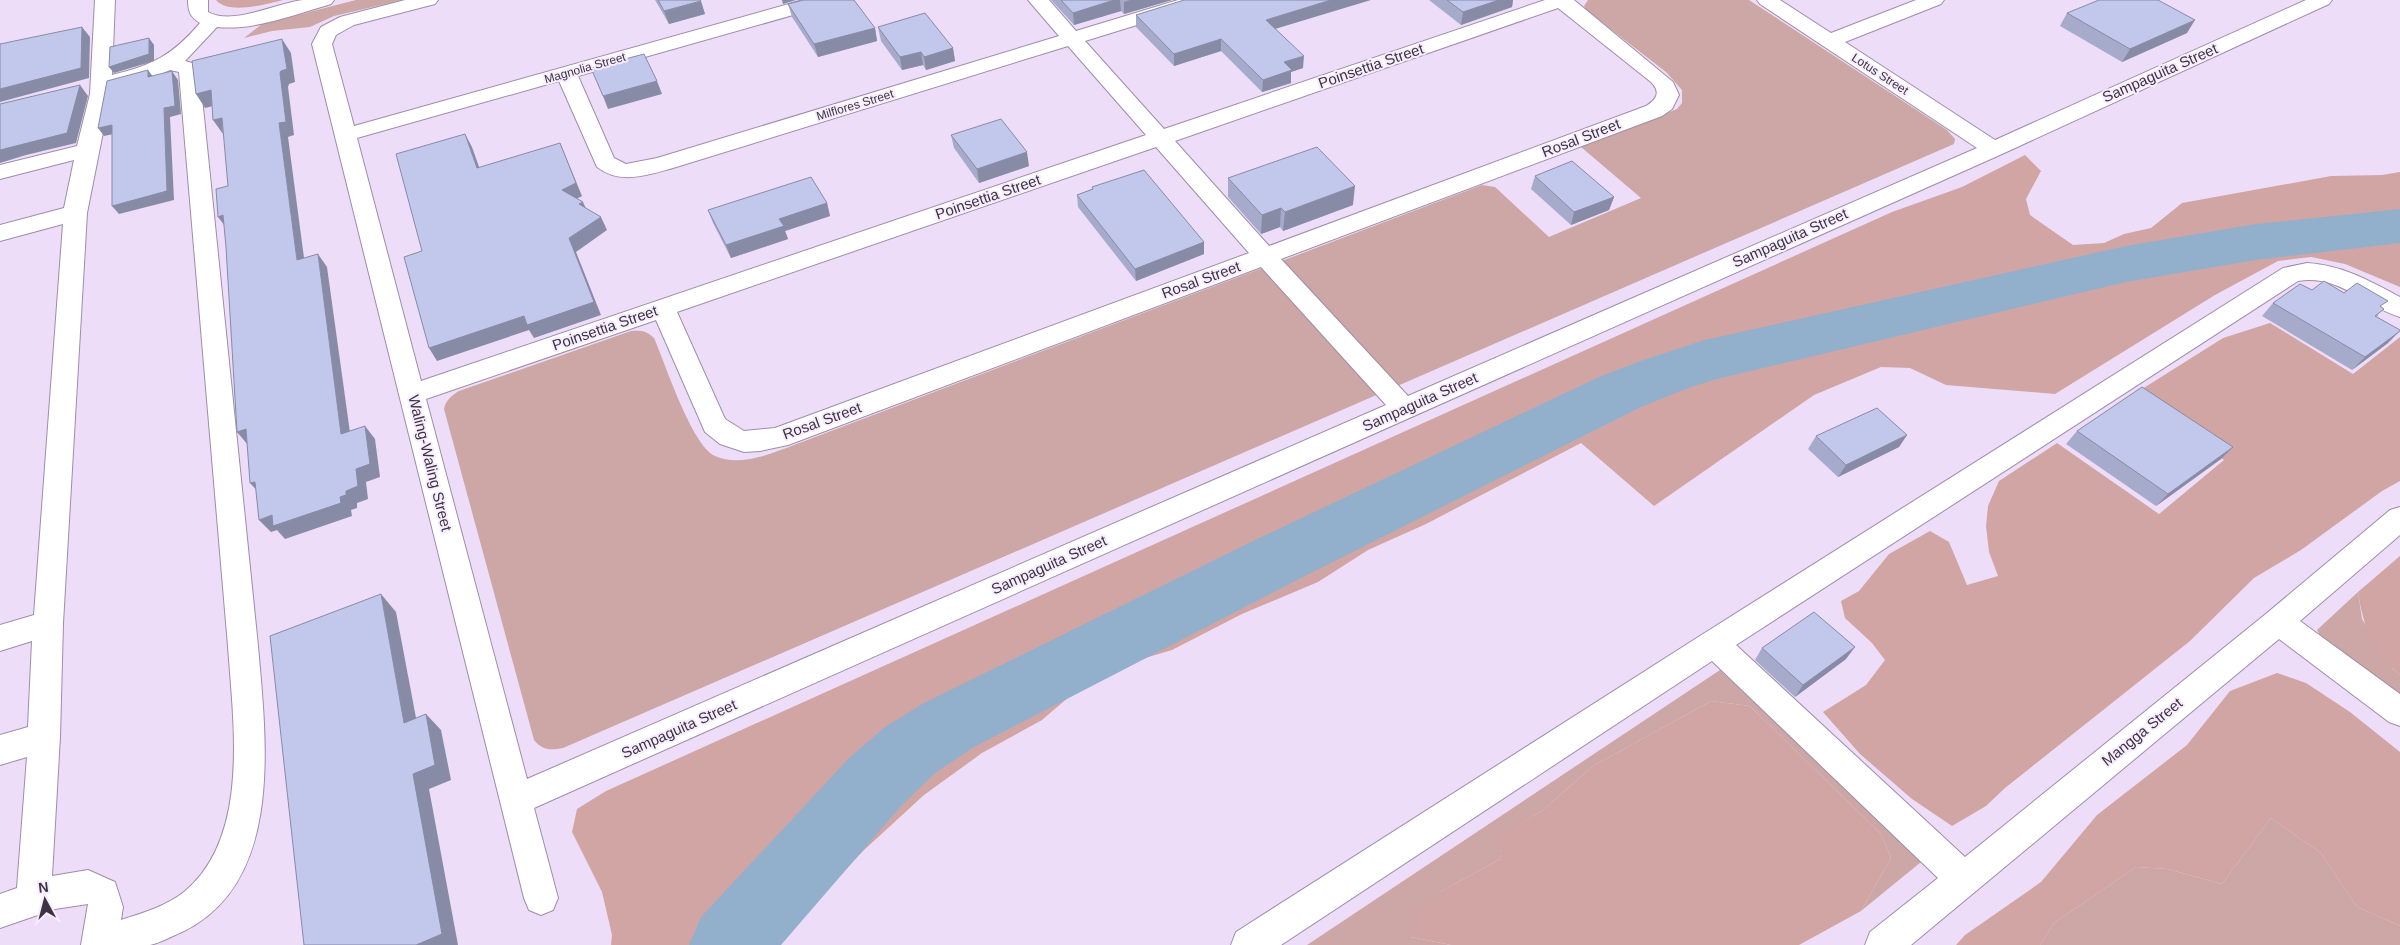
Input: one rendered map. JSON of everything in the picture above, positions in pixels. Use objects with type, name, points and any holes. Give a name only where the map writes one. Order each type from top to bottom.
[{"type":"street","points":[[92,86],[94,28],[105,0]]},
{"type":"street","points":[[198,0],[198,11],[201,16],[212,22],[244,20],[324,0]]},
{"type":"street","name":"Waling-Waling Street","points":[[428,0],[347,20],[328,31],[322,44],[541,898]]},
{"type":"street","name":"Magnolia Street","points":[[345,135],[825,0]]},
{"type":"street","points":[[1038,0],[1159,138],[1404,408]]},
{"type":"street","name":"Milflores Street","points":[[566,73],[605,162],[610,167],[626,171],[665,164],[1198,0]]},
{"type":"street","name":"Poinsettia Street","points":[[412,394],[1563,0]]},
{"type":"street","name":"Rosal Street","points":[[663,308],[714,425],[723,434],[736,441],[755,442],[778,438],[1654,110],[1664,104],[1668,95],[1666,86],[1563,0]]},
{"type":"street","name":"Lotus Street","points":[[1767,0],[1994,149]]},
{"type":"street","points":[[1829,41],[1934,0]]},
{"type":"street","name":"Sampaguita Street","points":[[516,800],[1994,149],[2322,0]]},
{"type":"street","points":[[92,86],[148,73],[169,64],[184,54],[212,22]]},
{"type":"street","points":[[0,911],[85,886],[103,894],[106,907],[99,945],[180,914],[204,896],[224,870],[240,834],[245,811],[249,731],[189,68],[169,64]]},
{"type":"street","points":[[33,900],[44,737],[48,623],[75,214],[86,150],[102,94],[92,86]]},
{"type":"street","points":[[0,172],[86,150]]},
{"type":"street","points":[[0,233],[75,214]]},
{"type":"street","points":[[1249,945],[1714,643],[2292,274],[2315,270],[2329,272],[2400,308]]},
{"type":"street","name":"Mangga Street","points":[[1883,945],[2278,622],[2400,518]]},
{"type":"street","points":[[2278,622],[2400,712]]},
{"type":"street","points":[[0,638],[48,623]]},
{"type":"street","points":[[1714,643],[1963,878]]},
{"type":"street","points":[[0,750],[44,737]]},
{"type":"shaded area","points":[[216,0],[283,0],[258,6],[238,8],[229,7]]},
{"type":"shaded area","points":[[356,0],[403,0],[334,16],[310,27],[272,31],[244,38],[262,24]]},
{"type":"shaded area","points":[[1588,0],[1749,0],[1947,130],[1955,139],[1954,144],[1395,387],[1279,262],[1482,185],[1495,187],[1549,237],[1641,198],[1581,147],[1677,109],[1682,103],[1682,90],[1666,72],[1586,10],[1584,6]]},
{"type":"shaded area","points":[[2025,155],[2041,171],[2026,199],[2030,215],[2073,245],[2104,243],[2124,234],[2151,228],[2182,203],[2331,176],[2382,175],[2400,172],[2400,287],[2345,264],[2311,257],[2278,261],[2215,295],[2055,394],[1946,385],[1910,368],[1881,367],[1814,395],[1654,506],[1581,443],[1426,524],[1368,550],[1318,582],[1242,614],[1172,650],[1098,672],[1042,720],[982,753],[924,795],[863,851],[776,945],[611,945],[612,935],[602,892],[572,832],[577,809],[606,791],[1892,212],[1962,187]]},
{"type":"shaded area","points":[[1265,267],[1381,393],[563,748],[547,749],[540,746],[534,740],[444,409],[451,397],[459,391],[631,331],[644,332],[654,338],[688,421],[706,449],[715,456],[725,459],[745,460],[785,449]]},
{"type":"shaded area","points":[[2270,323],[2353,374],[2400,337],[2400,481],[2382,491],[2301,550],[2254,578],[2190,641],[2005,788],[1986,806],[1952,826],[1912,799],[1860,754],[1823,712],[1866,685],[1885,660],[1872,643],[1845,618],[1841,601],[1859,591],[1889,554],[1930,531],[1949,542],[1967,585],[1998,576],[1989,552],[1986,526],[1988,506],[1999,481],[2057,443],[2159,514],[2224,460],[2131,396],[2223,338]]},
{"type":"shaded area","points":[[2400,556],[2400,675],[2376,648],[2366,627],[2358,592]]},
{"type":"shaded area","points":[[2358,592],[2362,619],[2393,669],[2400,675],[2400,694],[2321,637],[2317,630]]},
{"type":"shaded area","points":[[1720,670],[1921,862],[1861,911],[1891,858],[1881,834],[1750,706],[1711,701],[1593,766],[1543,810],[1505,833],[1500,859],[1440,892],[1411,937],[1451,945],[1307,945]]},
{"type":"shaded area","points":[[2277,673],[2306,683],[2350,712],[2400,752],[2400,926],[2357,907],[2321,853],[2271,818],[2222,884],[2167,869],[2136,867],[2054,923],[2040,945],[1956,945],[1965,935],[2041,882],[2097,815],[2187,745],[2230,691]]},
{"type":"shaded area","points":[[1711,701],[1750,706],[1881,834],[1891,858],[1861,911],[1799,945],[1451,945],[1411,937],[1417,915],[1440,892],[1500,859],[1504,833],[1543,810],[1593,766]]},
{"type":"shaded area","points":[[2271,818],[2321,853],[2357,907],[2400,926],[2400,945],[2040,945],[2054,923],[2136,867],[2167,869],[2222,884]]},
{"type":"building","points":[[658,0],[700,0],[701,1],[664,11]]},
{"type":"building","points":[[804,0],[854,0],[875,28],[814,44],[788,4]]},
{"type":"building","points":[[1061,0],[1114,0],[1073,13]]},
{"type":"building","points":[[1184,0],[1331,0],[1266,20],[1304,56],[1284,62],[1292,70],[1263,80],[1221,39],[1174,54],[1136,15]]},
{"type":"building","points":[[1447,0],[1499,0],[1463,12]]},
{"type":"building","points":[[2099,0],[2158,0],[2195,20],[2130,49],[2067,13]]},
{"type":"building","points":[[925,13],[953,48],[924,57],[921,52],[900,57],[878,27]]},
{"type":"building","points":[[82,27],[81,68],[0,89],[0,44]]},
{"type":"building","points":[[149,38],[149,54],[109,67],[110,47]]},
{"type":"building","points":[[282,39],[287,69],[280,73],[286,122],[279,123],[297,260],[318,254],[341,434],[365,426],[370,464],[356,469],[358,486],[346,491],[346,495],[340,497],[341,503],[273,526],[272,515],[259,520],[255,482],[250,483],[246,429],[237,432],[226,247],[223,215],[218,217],[216,189],[228,186],[222,118],[213,120],[211,90],[196,94],[192,61]]},
{"type":"building","points":[[644,54],[657,81],[603,96],[591,68]]},
{"type":"building","points":[[148,70],[148,77],[172,71],[175,106],[164,108],[167,191],[112,206],[112,125],[98,128],[107,81]]},
{"type":"building","points":[[80,85],[67,133],[0,150],[0,104]]},
{"type":"building","points":[[1001,119],[1027,152],[977,169],[951,135]]},
{"type":"building","points":[[465,134],[477,168],[560,143],[576,183],[562,190],[583,202],[579,204],[601,217],[569,238],[594,302],[527,325],[524,316],[429,348],[404,257],[422,251],[396,154]]},
{"type":"building","points":[[1317,147],[1355,186],[1285,212],[1281,208],[1262,215],[1228,178]]},
{"type":"building","points":[[1572,161],[1614,197],[1574,212],[1535,176]]},
{"type":"building","points":[[1144,170],[1204,242],[1135,269],[1077,195],[1093,189],[1092,187]]},
{"type":"building","points":[[811,177],[827,203],[779,219],[784,226],[726,245],[708,210]]},
{"type":"building","points":[[2324,281],[2344,293],[2357,283],[2388,301],[2380,306],[2384,309],[2375,316],[2400,331],[2365,357],[2273,303],[2300,284],[2312,290]]},
{"type":"building","points":[[2142,387],[2233,447],[2168,494],[2077,431]]},
{"type":"building","points":[[1877,408],[1907,435],[1846,465],[1816,436]]},
{"type":"building","points":[[381,594],[404,723],[426,714],[435,765],[413,774],[442,934],[416,945],[304,945],[270,636]]},
{"type":"building","points":[[1814,612],[1855,647],[1803,685],[1762,648]]},
{"type":"waterway","points":[[729,945],[875,782],[910,750],[949,725],[1276,560],[1620,392],[1705,361],[2126,264],[2256,242],[2400,226]]}]
